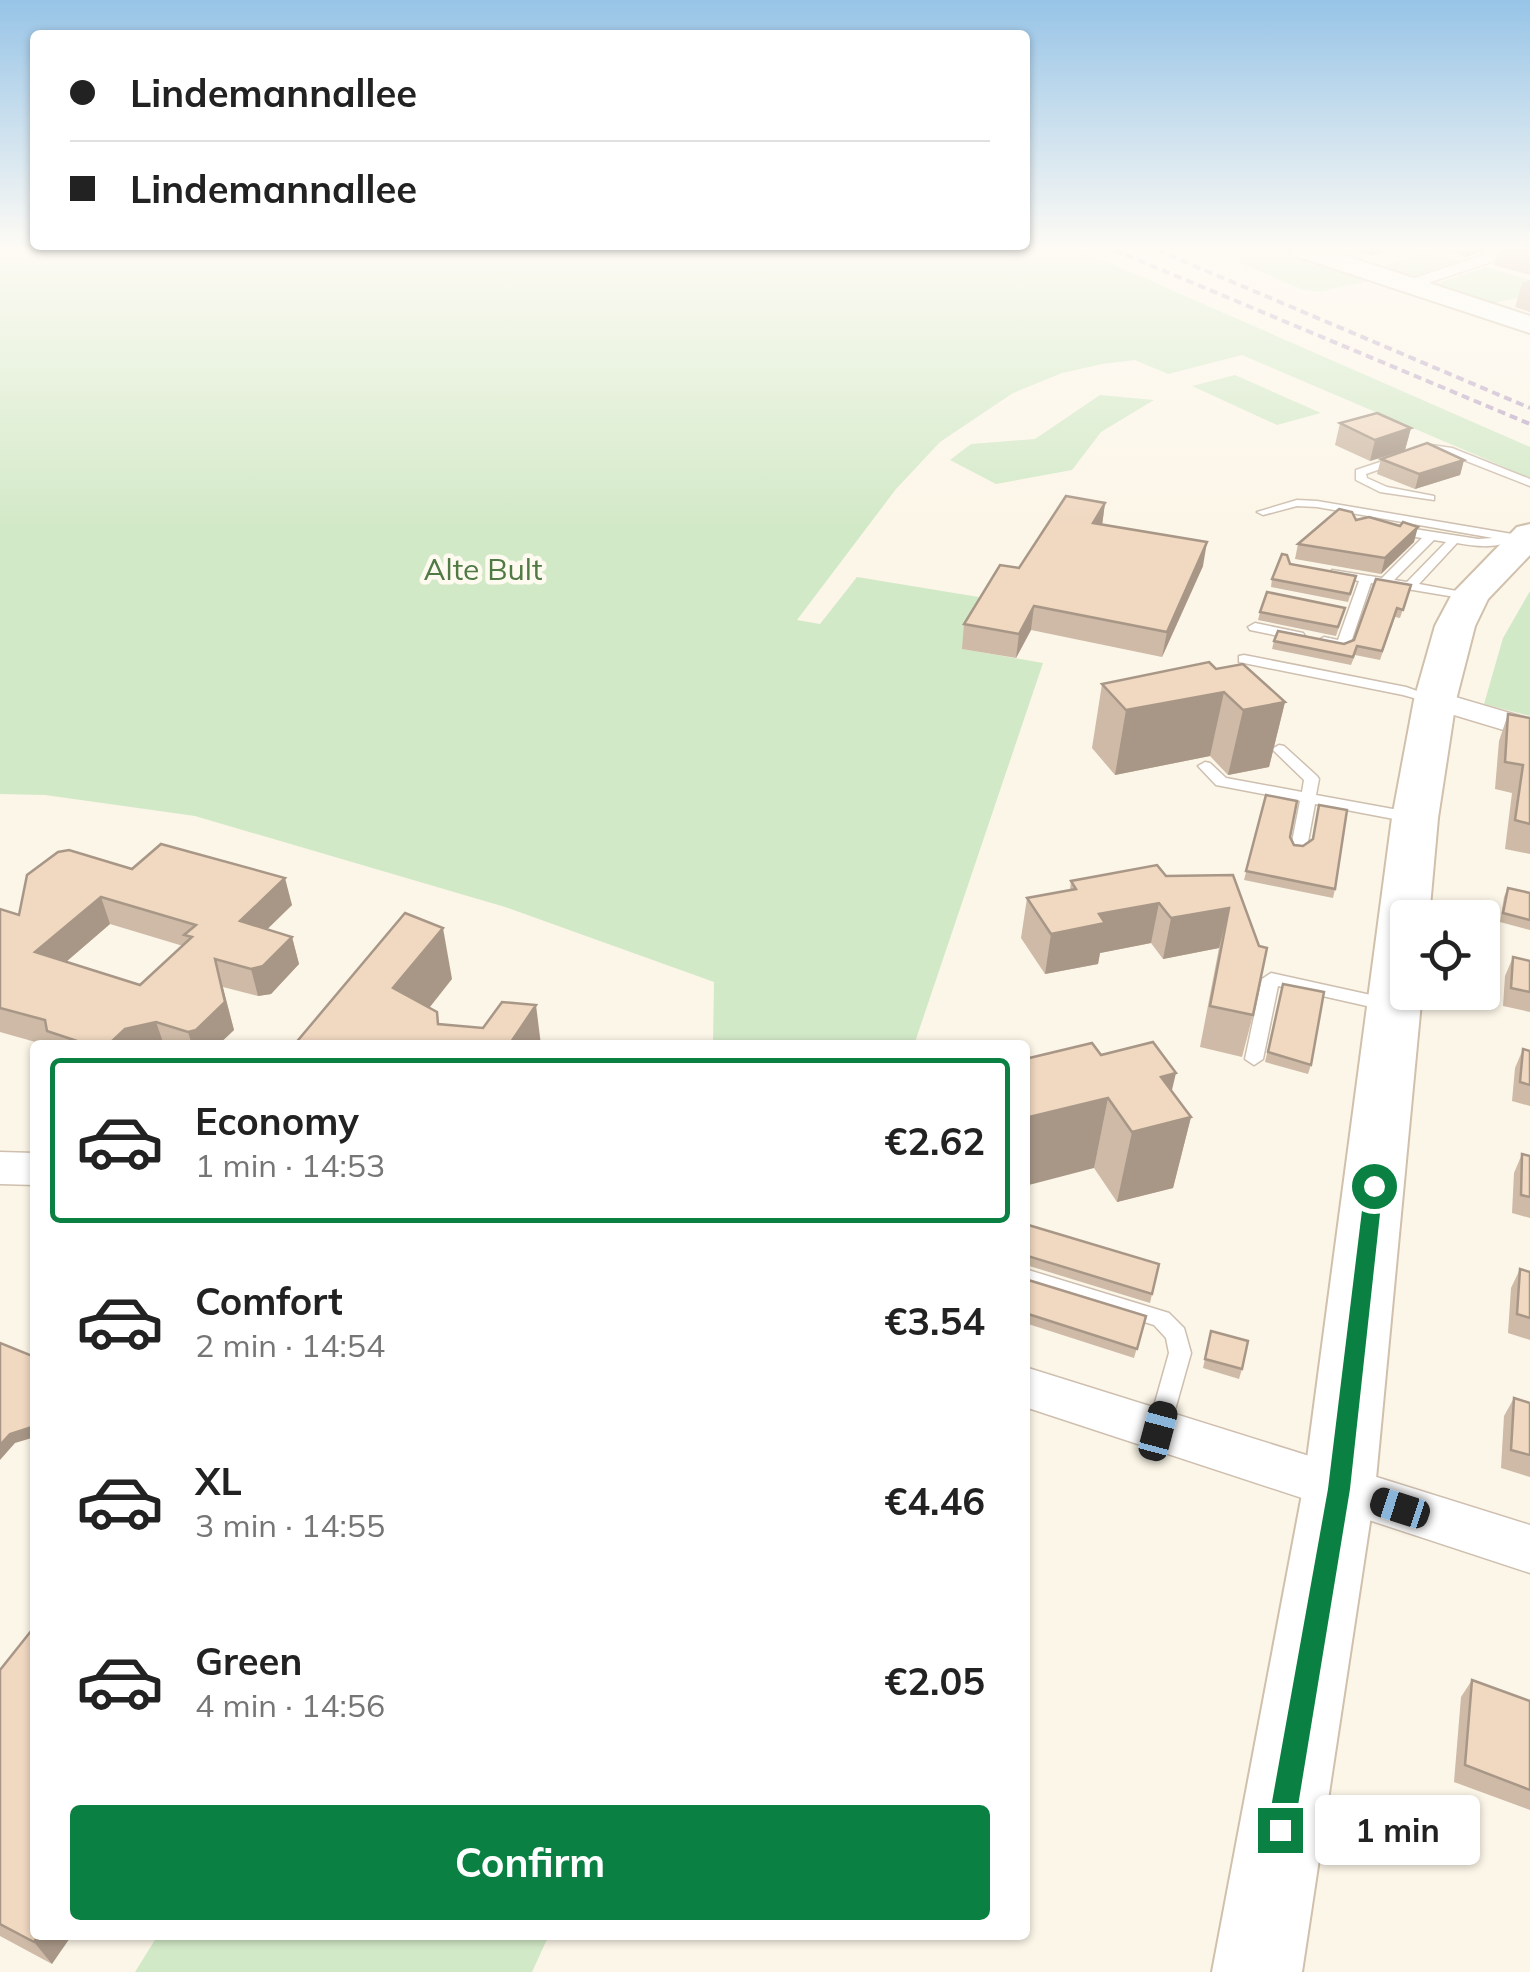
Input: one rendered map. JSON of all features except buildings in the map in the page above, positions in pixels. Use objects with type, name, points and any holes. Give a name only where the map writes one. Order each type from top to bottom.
[{"type":"street","points":[[1407,900],[1435,700],[1455,626],[1444,574],[1527,538]]},
{"type":"street","points":[[1435,700],[1530,728]]},
{"type":"street","points":[[1257,1972],[1339,1489],[1395,1010]]},
{"type":"street","points":[[0,1168],[30,1169]]},
{"type":"street","points":[[1030,1389],[1530,1549]]},
{"type":"lane","points":[[1430,498],[1384,490],[1362,480],[1360,472],[1431,448],[1448,450],[1530,484]]},
{"type":"lane","points":[[1262,512],[1297,503],[1424,530]]},
{"type":"lane","points":[[1360,524],[1527,538]]},
{"type":"lane","points":[[1424,530],[1444,574]]},
{"type":"lane","points":[[1385,582],[1424,530]]},
{"type":"lane","points":[[1330,572],[1385,582],[1444,574],[1478,542],[1527,538]]},
{"type":"lane","points":[[1255,628],[1343,644],[1366,579]]},
{"type":"lane","points":[[1338,608],[1355,612]]},
{"type":"lane","points":[[1244,659],[1406,690],[1435,700]]},
{"type":"lane","points":[[1279,749],[1312,779],[1299,847]]},
{"type":"lane","points":[[1205,766],[1221,782],[1416,818]]},
{"type":"lane","points":[[1254,1059],[1270,979],[1390,1005]]},
{"type":"lane","points":[[1030,1279],[1160,1319],[1176,1334],[1180,1354],[1158,1431]]},
{"type":"green space","name":"Alte Bult","points":[[0,342],[1290,342],[1530,447],[1530,478],[1242,355],[1168,374],[1135,360],[1062,373],[1013,393],[940,442],[896,489],[797,620],[820,624],[857,577],[991,599],[963,649],[1043,663],[916,1040],[713,1040],[714,982],[505,907],[195,816],[45,795],[0,794]]},
{"type":"green space","points":[[1235,375],[1321,413],[1277,425],[1192,386]]},
{"type":"green space","points":[[1100,395],[1154,400],[1101,432],[1072,470],[996,484],[950,460],[971,444],[1035,439]]},
{"type":"green space","points":[[1530,591],[1530,716],[1484,704],[1503,638]]},
{"type":"green space","points":[[155,1940],[547,1940],[532,1972],[135,1972]]},
{"type":"railway","points":[[1334,342],[1530,424]]},
{"type":"railway","points":[[1374,342],[1530,408]]},
{"type":"route","points":[[1280,1830],[1339,1489],[1374,1186]]}]
